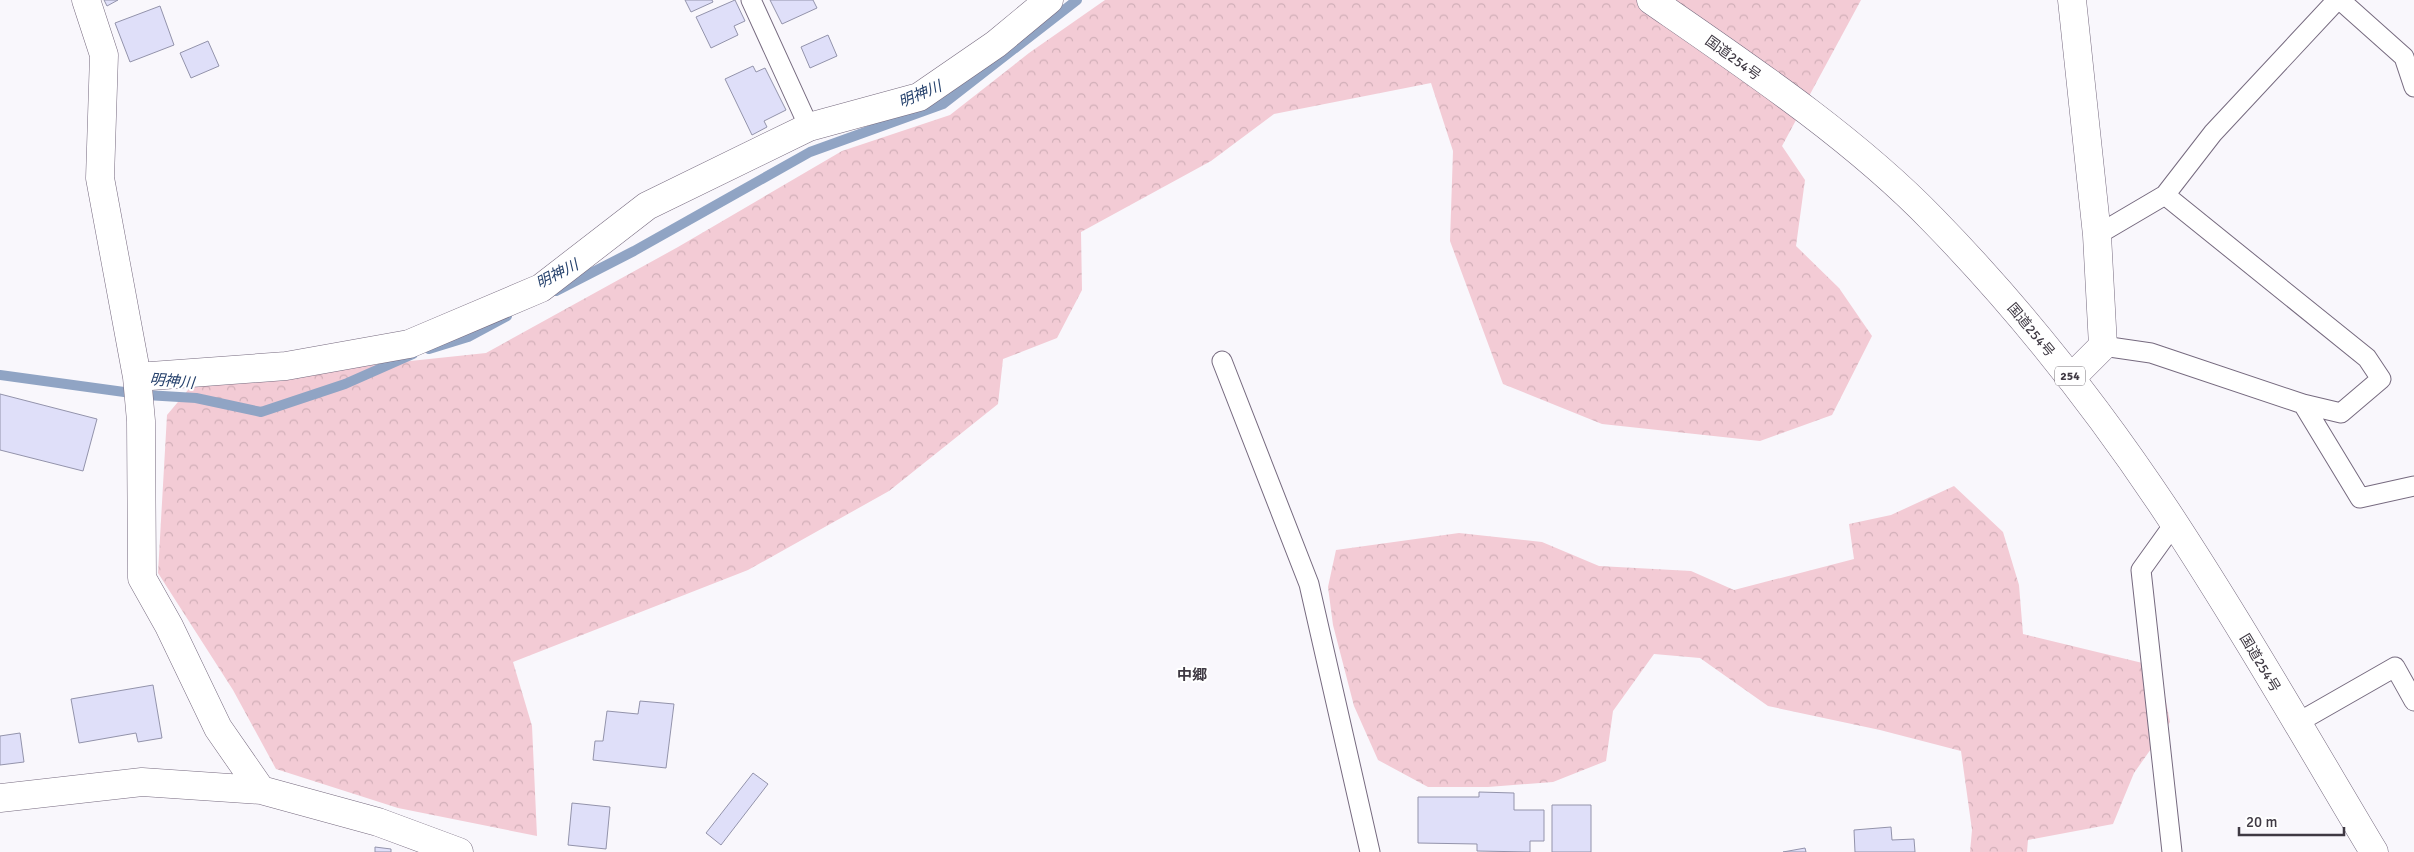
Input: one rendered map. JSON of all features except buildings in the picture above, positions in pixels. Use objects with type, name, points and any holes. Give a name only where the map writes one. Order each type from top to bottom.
[{"type":"main road","points":[[86,0],[104,55],[100,178],[137,385],[141,421],[142,578],[170,626],[218,728],[260,790]]},
{"type":"main road","points":[[137,385],[286,366],[409,344],[541,288],[647,206],[809,127],[919,97],[996,44],[1049,0]]},
{"type":"main road","name":"国道254号","points":[[1651,0],[1804,110],[1869,161],[1932,218],[2006,298],[2072,378],[2174,524],[2374,852]]},
{"type":"main road","points":[[2072,0],[2097,235],[2103,346],[2072,378]]},
{"type":"main road","points":[[0,798],[142,782],[260,790],[378,822],[459,852]]},
{"type":"lane","points":[[751,0],[809,127]]},
{"type":"lane","points":[[2097,235],[2164,195],[2213,133],[2338,0],[2404,57],[2414,87]]},
{"type":"lane","points":[[2103,346],[2151,353],[2303,404],[2342,413],[2381,379],[2367,358],[2164,195]]},
{"type":"lane","points":[[1222,361],[1308,584],[1370,852]]},
{"type":"lane","points":[[2303,404],[2360,498],[2414,486]]},
{"type":"lane","points":[[2172,852],[2141,570],[2174,524]]},
{"type":"lane","points":[[2297,723],[2395,667],[2414,701]]},
{"type":"green space","points":[[1105,0],[1861,0],[1782,146],[1805,180],[1796,246],[1839,288],[1872,336],[1832,415],[1760,441],[1602,424],[1503,384],[1450,241],[1453,151],[1431,83],[1274,114],[1211,161],[1081,232],[1082,290],[1057,338],[1003,359],[998,404],[889,491],[748,570],[513,662],[532,726],[537,836],[398,808],[276,769],[233,690],[158,573],[167,415],[193,384],[486,353],[678,247],[842,151],[950,115],[1029,53]]},
{"type":"green space","points":[[1954,486],[2003,532],[2019,585],[2023,634],[2159,667],[2170,722],[2134,773],[2113,824],[2028,840],[2027,852],[1970,852],[1972,830],[1961,751],[1880,730],[1768,706],[1700,658],[1654,654],[1613,711],[1606,761],[1553,782],[1488,787],[1428,787],[1378,760],[1354,706],[1333,625],[1328,587],[1336,550],[1459,533],[1542,542],[1599,566],[1691,571],[1734,590],[1854,559],[1849,524],[1891,515]]},
{"type":"waterway","name":"明神川","points":[[556,291],[634,251],[810,152],[943,104],[1077,0]]},
{"type":"waterway","name":"明神川","points":[[429,349],[468,337],[507,316]]},
{"type":"waterway","name":"明神川","points":[[0,375],[146,395],[196,398],[261,412],[345,384],[413,354]]},
{"type":"district","name":"中郷","points":[[1192,675]]}]
